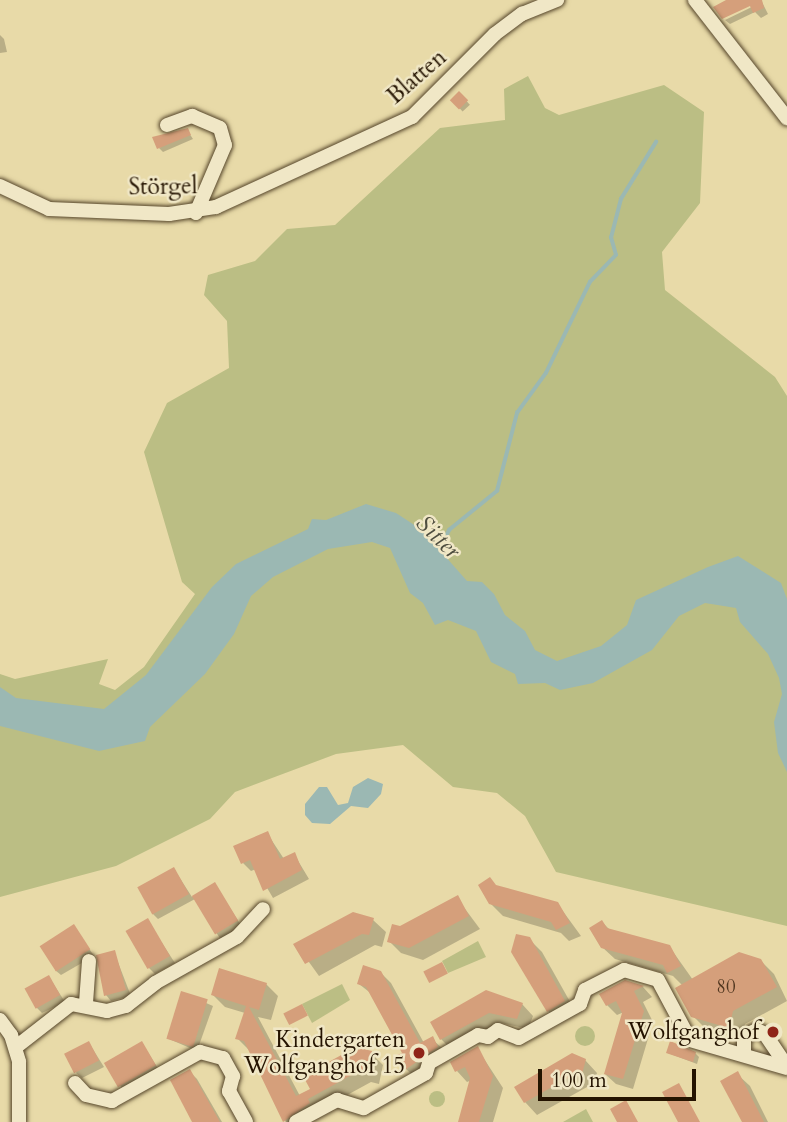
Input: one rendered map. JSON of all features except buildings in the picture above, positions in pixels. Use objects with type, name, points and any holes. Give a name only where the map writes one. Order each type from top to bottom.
[{"type":"street","name":"Blatten","points":[[320,156],[379,135],[412,117],[495,34],[522,14],[557,0]]},
{"type":"street","points":[[695,0],[787,118]]},
{"type":"street","points":[[167,125],[192,116],[220,128],[225,145],[196,212]]},
{"type":"street","name":"Störgel","points":[[0,186],[49,209],[196,212],[320,156]]},
{"type":"street","points":[[16,1047],[71,1004],[86,1003],[107,1011],[126,1006],[155,982],[237,937],[263,909]]},
{"type":"street","points":[[86,1003],[89,961]]},
{"type":"street","points":[[296,1122],[337,1100],[364,1108],[426,1073],[429,1063],[478,1035],[488,1037],[498,1031],[519,1038],[580,1004],[585,990],[624,970],[658,980],[691,1040],[705,1051],[744,1055],[787,1068]]},
{"type":"street","points":[[0,1020],[16,1047],[19,1122]]},
{"type":"street","points":[[744,1055],[742,1040],[757,1030],[765,1034],[787,1068]]},
{"type":"street","points":[[75,1083],[86,1095],[112,1101],[201,1052],[223,1058],[233,1076],[229,1091],[246,1122]]},
{"type":"green space","points":[[528,76],[545,108],[559,115],[664,85],[704,112],[700,203],[662,252],[665,290],[775,377],[787,396],[787,926],[556,872],[525,816],[497,793],[453,787],[403,745],[336,754],[235,792],[210,819],[116,866],[0,897],[0,674],[15,679],[108,659],[99,684],[115,690],[144,667],[195,594],[182,582],[144,452],[167,403],[229,368],[227,321],[204,295],[208,275],[255,261],[287,229],[335,225],[440,128],[505,120],[504,89]]},
{"type":"green space","points":[[478,941],[486,957],[448,973],[442,961]]},
{"type":"green space","points":[[342,984],[350,1000],[312,1023],[302,1004]]},
{"type":"green space","points":[[585,1026],[592,1029],[595,1036],[592,1043],[585,1046],[578,1043],[575,1036],[578,1029]]},
{"type":"green space","points":[[434,1091],[440,1091],[445,1099],[443,1105],[434,1107],[429,1102],[429,1096]]},
{"type":"green space","points":[[586,1109],[593,1122],[563,1122]]},
{"type":"water","name":"Sitter","points":[[366,504],[396,513],[422,530],[467,581],[482,582],[494,594],[505,615],[525,631],[535,650],[557,661],[601,646],[627,625],[636,600],[738,556],[781,583],[787,599],[787,772],[778,753],[774,722],[782,694],[779,678],[768,654],[740,622],[736,608],[705,603],[679,616],[652,650],[593,683],[560,690],[545,683],[518,684],[515,674],[491,662],[476,631],[448,620],[435,625],[423,603],[410,593],[390,548],[372,542],[328,549],[273,577],[251,596],[234,634],[205,674],[150,727],[145,741],[99,751],[0,726],[0,687],[16,698],[104,709],[146,675],[212,587],[236,564],[308,529],[312,519],[326,520]]},
{"type":"water","points":[[368,778],[383,784],[381,794],[368,808],[351,806],[330,824],[312,823],[305,815],[305,804],[319,787],[327,787],[338,805],[348,803],[353,787]]},
{"type":"waterway","points":[[437,553],[449,530],[497,491],[517,413],[546,373],[590,282],[616,255],[611,238],[621,199],[656,142]]},
{"type":"place","name":"Wolfganghof","points":[[773,1032]]},
{"type":"place","name":"Kindergarten Wolfganghof 15","points":[[419,1053]]}]
